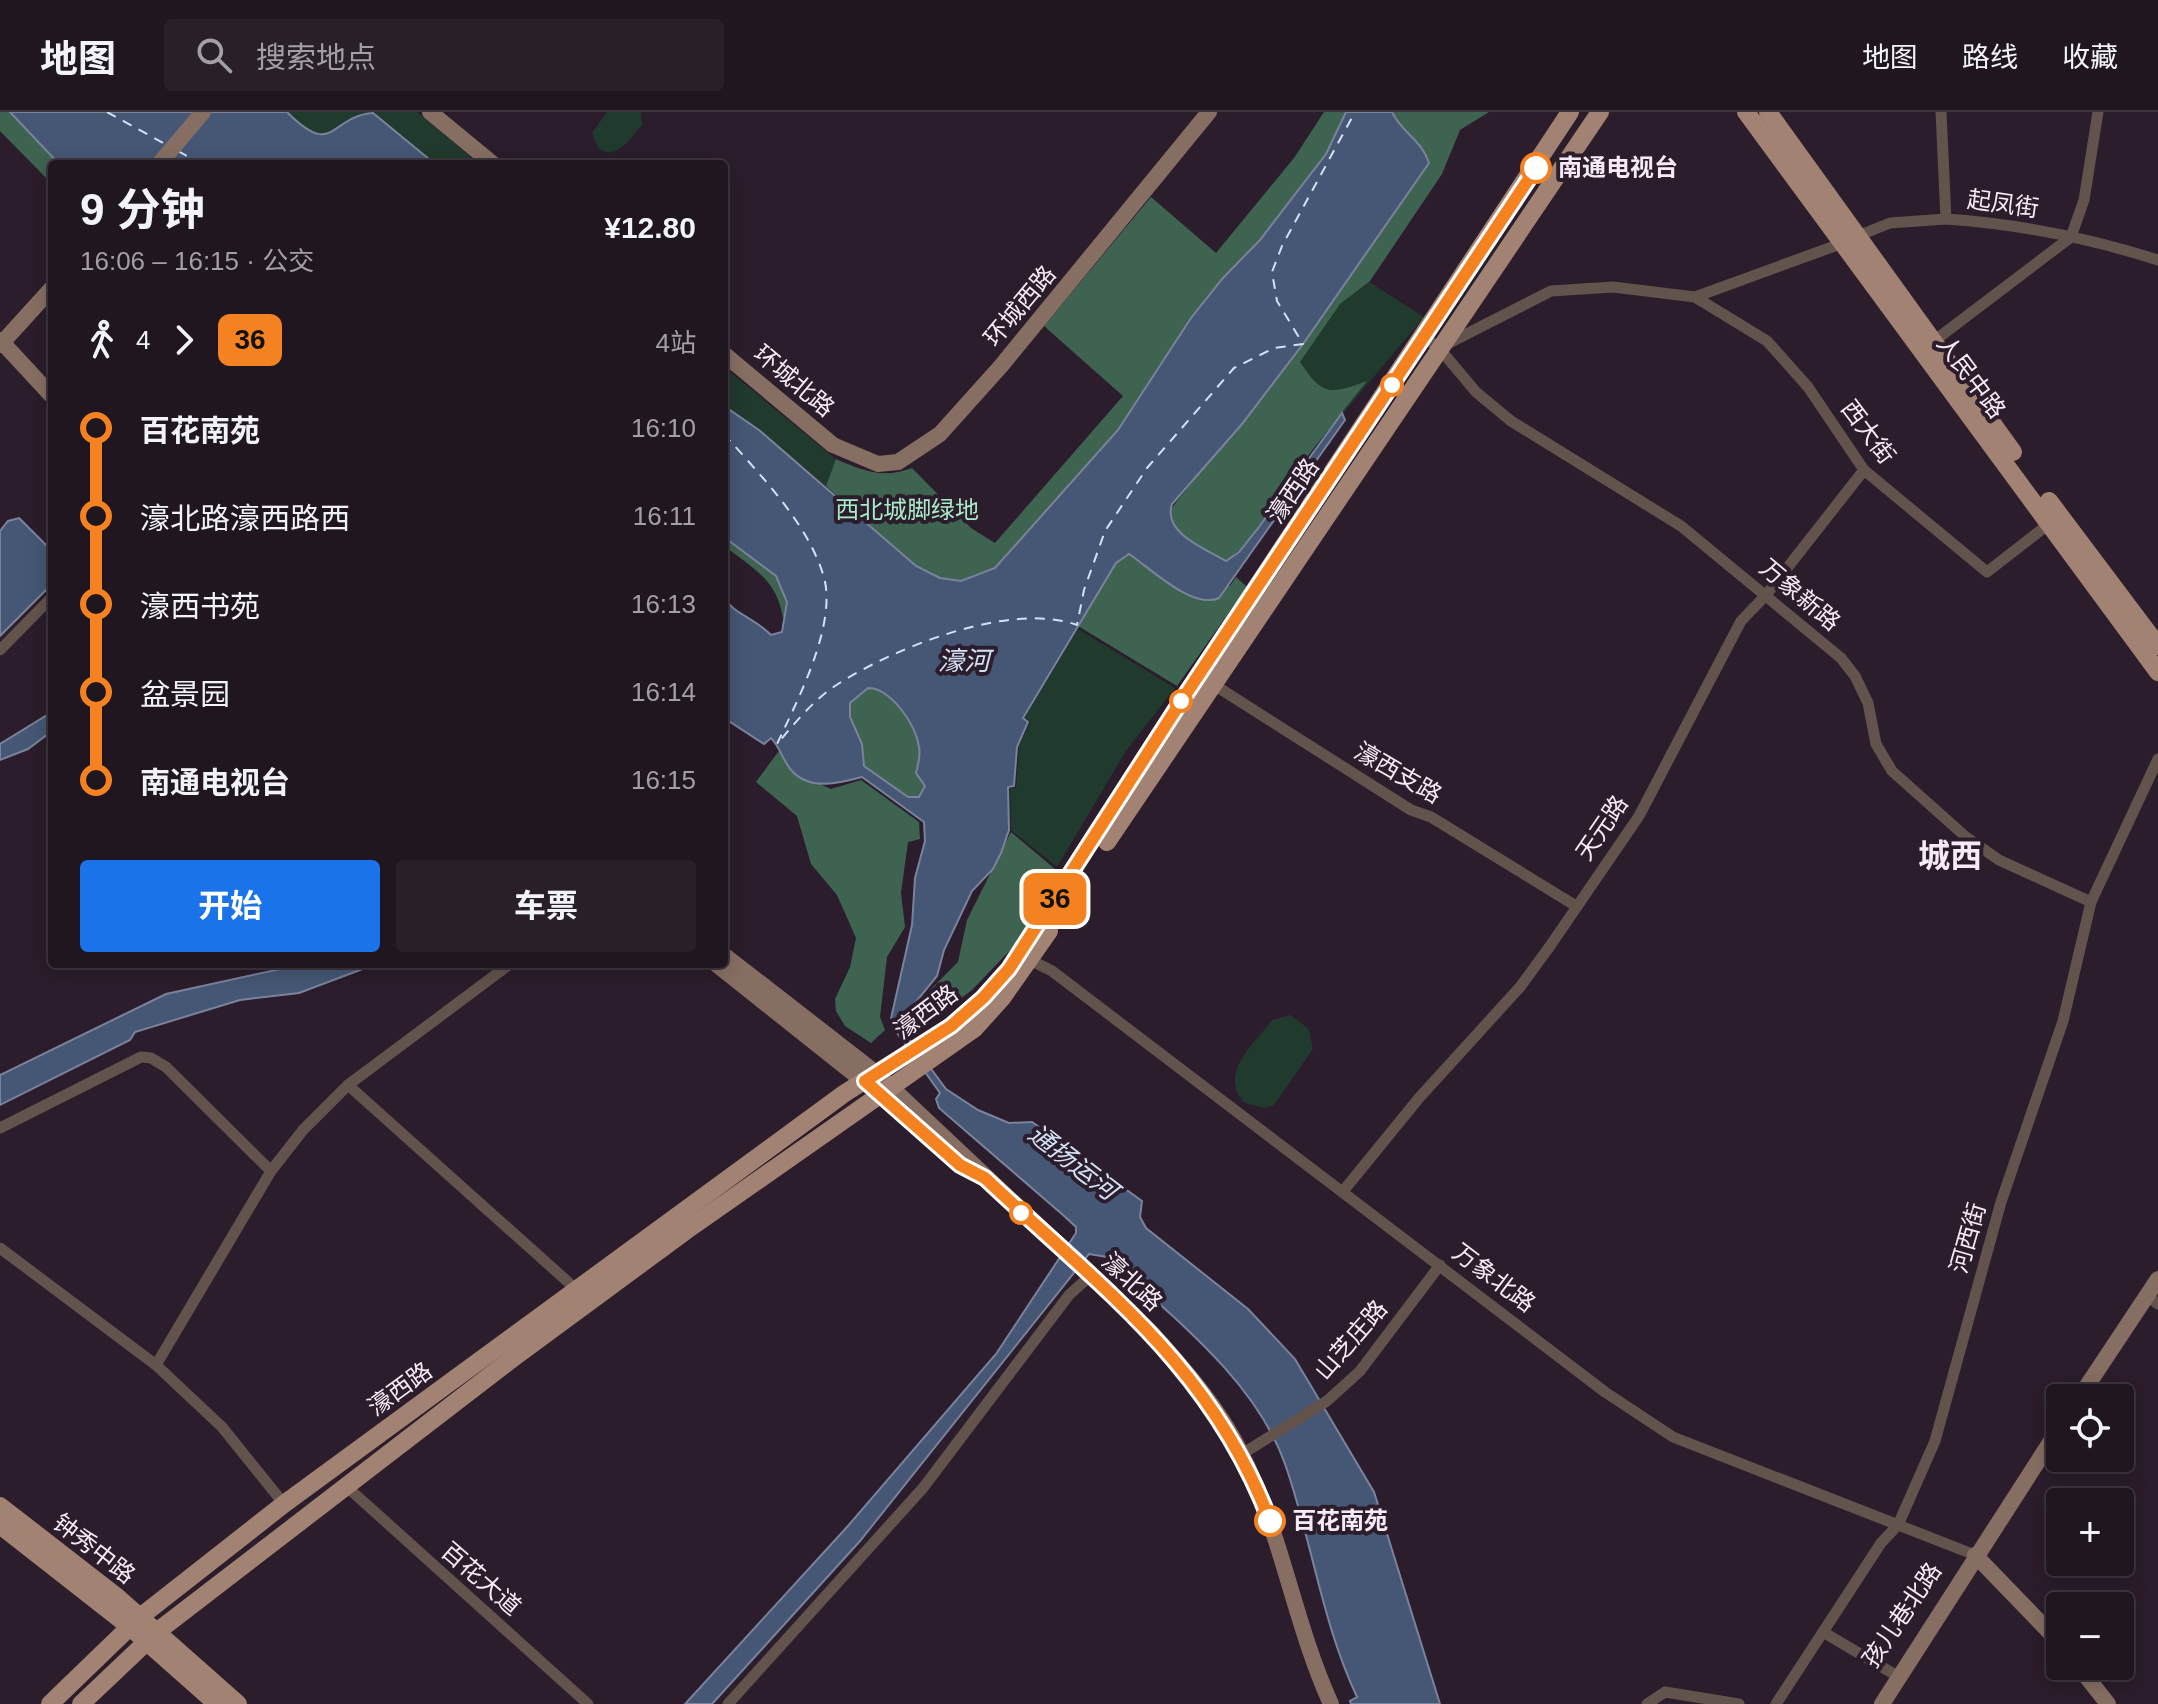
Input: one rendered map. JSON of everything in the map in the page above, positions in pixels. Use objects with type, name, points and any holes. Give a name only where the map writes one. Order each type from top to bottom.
[{"type":"main road","name":"濠西路","points":[[1432,342],[1570,112]]},
{"type":"main road","name":"濠西路","points":[[50,1704],[135,1622],[284,1504],[983,998],[1009,969],[1432,342],[1600,112]]},
{"type":"main road","name":"人民中路","points":[[1746,112],[1934,341],[2158,646]]},
{"type":"main road","name":"人民中路","points":[[1768,112],[1851,239],[2158,672]]},
{"type":"main road","name":"濠西路","points":[[81,1704],[152,1637],[346,1486],[687,1230],[943,1054],[990,1014],[1030,960],[1206,679]]},
{"type":"main road","name":"钟秀中路","points":[[0,1506],[152,1637]]},
{"type":"main road","name":"钟秀中路","points":[[0,1525],[135,1622]]},
{"type":"main road","points":[[152,1637],[217,1704]]},
{"type":"main road","points":[[152,1637],[238,1704]]},
{"type":"street","points":[[162,160],[203,112]]},
{"type":"street","points":[[430,112],[488,160]]},
{"type":"street","name":"环城西路","points":[[833,445],[878,464],[898,462],[940,434],[1069,285],[1209,112]]},
{"type":"street","name":"起凤街","points":[[1941,112],[1946,219],[1991,222],[2071,237],[2158,260]]},
{"type":"street","points":[[1934,341],[2071,237],[2084,200],[2098,112]]},
{"type":"street","points":[[1432,342],[1551,291],[1613,287],[1695,297],[1890,223],[1946,219]]},
{"type":"street","points":[[0,345],[48,292]]},
{"type":"street","name":"西大街","points":[[1695,297],[1767,341],[1808,387],[1864,470],[1987,572],[2050,523]]},
{"type":"street","name":"万象新路","points":[[1432,342],[1476,392],[1511,421],[1681,526],[1841,658],[1855,676],[1868,703],[1876,744],[1892,771],[1966,837],[1999,860],[2091,902]]},
{"type":"street","points":[[0,345],[48,392]]},
{"type":"street","points":[[0,345],[48,404]]},
{"type":"street","name":"环城北路","points":[[728,357],[833,445]]},
{"type":"street","name":"天元路","points":[[1344,1190],[1419,1098],[1520,987],[1639,816],[1741,621],[1766,595],[1864,470]]},
{"type":"street","points":[[0,650],[48,601]]},
{"type":"street","name":"濠西支路","points":[[1206,679],[1411,810],[1431,817],[1576,906]]},
{"type":"street","name":"河西街","points":[[1776,1704],[1781,1701],[1881,1543],[1898,1525],[1935,1441],[2001,1202],[2063,1021],[2091,902],[2158,759]]},
{"type":"street","name":"濠北路","points":[[728,958],[887,1091],[960,1165],[985,1178],[1151,1332],[1189,1375],[1242,1454],[1271,1523],[1304,1639],[1331,1704]]},
{"type":"street","name":"万象北路","points":[[1030,960],[1052,971],[1344,1190],[1605,1392],[1673,1437],[1975,1555]]},
{"type":"street","points":[[156,1365],[271,1171],[303,1130],[348,1085],[505,968]]},
{"type":"street","name":"濠北路","points":[[721,968],[871,1077]]},
{"type":"street","points":[[0,1128],[141,1057],[151,1058],[166,1067],[271,1171]]},
{"type":"street","points":[[348,1085],[577,1290]]},
{"type":"street","points":[[0,1248],[156,1365],[222,1427],[284,1504]]},
{"type":"street","name":"山芝庄路","points":[[1242,1454],[1327,1401],[1360,1371],[1440,1265]]},
{"type":"street","points":[[728,1704],[923,1488],[1087,1273]]},
{"type":"street","points":[[2090,1384],[2153,1300],[2158,1279]]},
{"type":"street","name":"孩儿巷北路","points":[[1871,1704],[1895,1674],[2046,1448]]},
{"type":"street","name":"百花大道","points":[[346,1486],[588,1704]]},
{"type":"street","points":[[1975,1555],[2046,1629]]},
{"type":"street","points":[[1823,1632],[1895,1674]]},
{"type":"street","name":"孩儿巷北路","points":[[1882,1704],[1895,1674]]},
{"type":"street","points":[[2089,1680],[2108,1704]]},
{"type":"street","points":[[1647,1704],[1665,1692],[1739,1704]]},
{"type":"green space","points":[[0,112],[10,112],[55,160],[48,160],[48,180],[0,131]]},
{"type":"green space","points":[[287,112],[417,112],[474,160],[430,160],[373,113],[359,116],[324,134],[314,133]]},
{"type":"green space","points":[[607,112],[641,112],[642,125],[623,147],[611,152],[598,148],[592,133]]},
{"type":"green space","name":"西北城脚绿地","points":[[1324,112],[1346,112],[1326,154],[1260,240],[1223,278],[1191,318],[1118,430],[995,568],[961,581],[940,578],[916,566],[826,486],[836,459],[873,472],[892,473],[912,468],[971,528],[995,543],[1123,396],[1044,326],[1151,197],[1216,253],[1294,158]]},
{"type":"green space","points":[[1392,112],[1489,112],[1460,130],[1442,174],[1370,281],[1340,304],[1300,362],[1315,382],[1329,390],[1367,381],[1298,469],[1257,531],[1225,561],[1183,535],[1176,528],[1170,510],[1303,344],[1429,164]]},
{"type":"green space","points":[[1352,271],[1424,317],[1320,441],[1172,504]]},
{"type":"green space","points":[[728,370],[836,459],[826,486],[760,430],[728,409]]},
{"type":"green space","points":[[728,540],[769,570],[778,581],[786,604],[783,618],[775,594],[754,568],[728,549]]},
{"type":"green space","points":[[1129,554],[1156,574],[1230,586],[1236,577],[1247,587],[1177,686],[1078,626],[1116,563]]},
{"type":"green space","points":[[1078,629],[1175,688],[1126,751],[1057,867],[1011,830],[1010,788],[1016,788],[1019,746],[1030,722],[1025,717]]},
{"type":"green space","points":[[868,688],[893,701],[913,729],[920,750],[916,773],[925,786],[919,797],[908,797],[864,766],[862,744],[850,716],[850,703]]},
{"type":"green space","points":[[781,748],[793,772],[831,789],[861,780],[919,822],[920,839],[908,842],[901,893],[905,927],[887,957],[880,1017],[885,1030],[871,1043],[845,1026],[836,1011],[835,999],[850,967],[856,938],[837,895],[811,864],[797,816],[756,782]]},
{"type":"green space","points":[[1011,832],[1061,874],[1017,943],[972,990],[925,1026],[909,1011],[958,962],[967,920]]},
{"type":"green space","points":[[1290,1015],[1309,1029],[1313,1049],[1274,1105],[1265,1108],[1245,1103],[1237,1092],[1235,1082],[1241,1060],[1272,1020]]},
{"type":"water","points":[[10,112],[287,112],[314,133],[324,134],[359,116],[373,113],[430,160],[55,160]]},
{"type":"water","name":"濠河","points":[[1346,112],[1392,112],[1426,155],[1429,163],[1303,344],[1242,424],[1172,504],[1173,523],[1188,539],[1226,561],[1239,552],[1259,527],[1342,413],[1345,420],[1219,598],[1209,600],[1185,593],[1129,554],[1116,563],[1023,718],[1028,722],[1017,747],[1014,786],[1008,787],[1009,830],[1001,853],[993,869],[972,891],[944,950],[937,976],[898,1024],[946,1089],[978,1110],[1009,1123],[1032,1122],[1142,1201],[1140,1217],[1146,1228],[1248,1309],[1295,1359],[1374,1492],[1440,1704],[1351,1704],[1350,1701],[1357,1697],[1326,1611],[1285,1464],[1271,1433],[1254,1404],[1184,1326],[1107,1257],[1089,1254],[860,1541],[712,1704],[685,1704],[847,1527],[996,1354],[1076,1233],[1076,1227],[1063,1215],[939,1108],[936,1099],[940,1093],[890,1023],[912,925],[915,878],[925,841],[924,822],[862,777],[826,784],[799,777],[771,738],[764,744],[728,721],[728,602],[771,635],[782,632],[787,602],[776,576],[728,540],[728,409],[759,430],[916,566],[940,578],[961,581],[995,568],[1118,430],[1191,318],[1223,278],[1260,240],[1326,154]],"holes":[[[868,688],[885,694],[901,709],[917,738],[920,754],[916,773],[925,786],[919,797],[908,797],[864,766],[862,744],[850,717],[850,703]]]},
{"type":"water","points":[[19,518],[48,547],[48,588],[0,636],[0,531],[8,521]]},
{"type":"water","points":[[48,714],[48,734],[28,749],[0,760],[0,744]]},
{"type":"water","points":[[285,968],[365,968],[299,993],[240,1000],[135,1032],[130,1040],[0,1105],[0,1075],[166,994]]},
{"type":"ferry route","points":[[107,112],[165,144]]},
{"type":"ferry route","points":[[728,438],[794,517],[823,574],[826,593],[821,638],[777,744],[829,690],[862,670],[922,643],[988,623],[1020,619],[1050,619],[1077,625],[1084,590],[1105,531],[1147,468],[1234,368],[1274,348],[1303,344],[1277,301],[1272,272],[1282,246],[1355,112]]},
{"type":"ferry route","points":[[178,151],[194,160]]},
{"type":"bus line","name":"36","points":[[1270,1521],[1231,1434],[1189,1375],[1151,1332],[985,1178],[960,1165],[865,1081],[951,1026],[983,998],[1009,969],[1180,703],[1536,168]]},
{"type":"place","name":"南通电视台","points":[[1536,168]]},
{"type":"place","name":"百花南苑","points":[[1270,1521]]},
{"type":"district","name":"城西","points":[[1950,856]]},
{"type":"water label","name":"通扬运河","points":[[1073,1162]]}]
